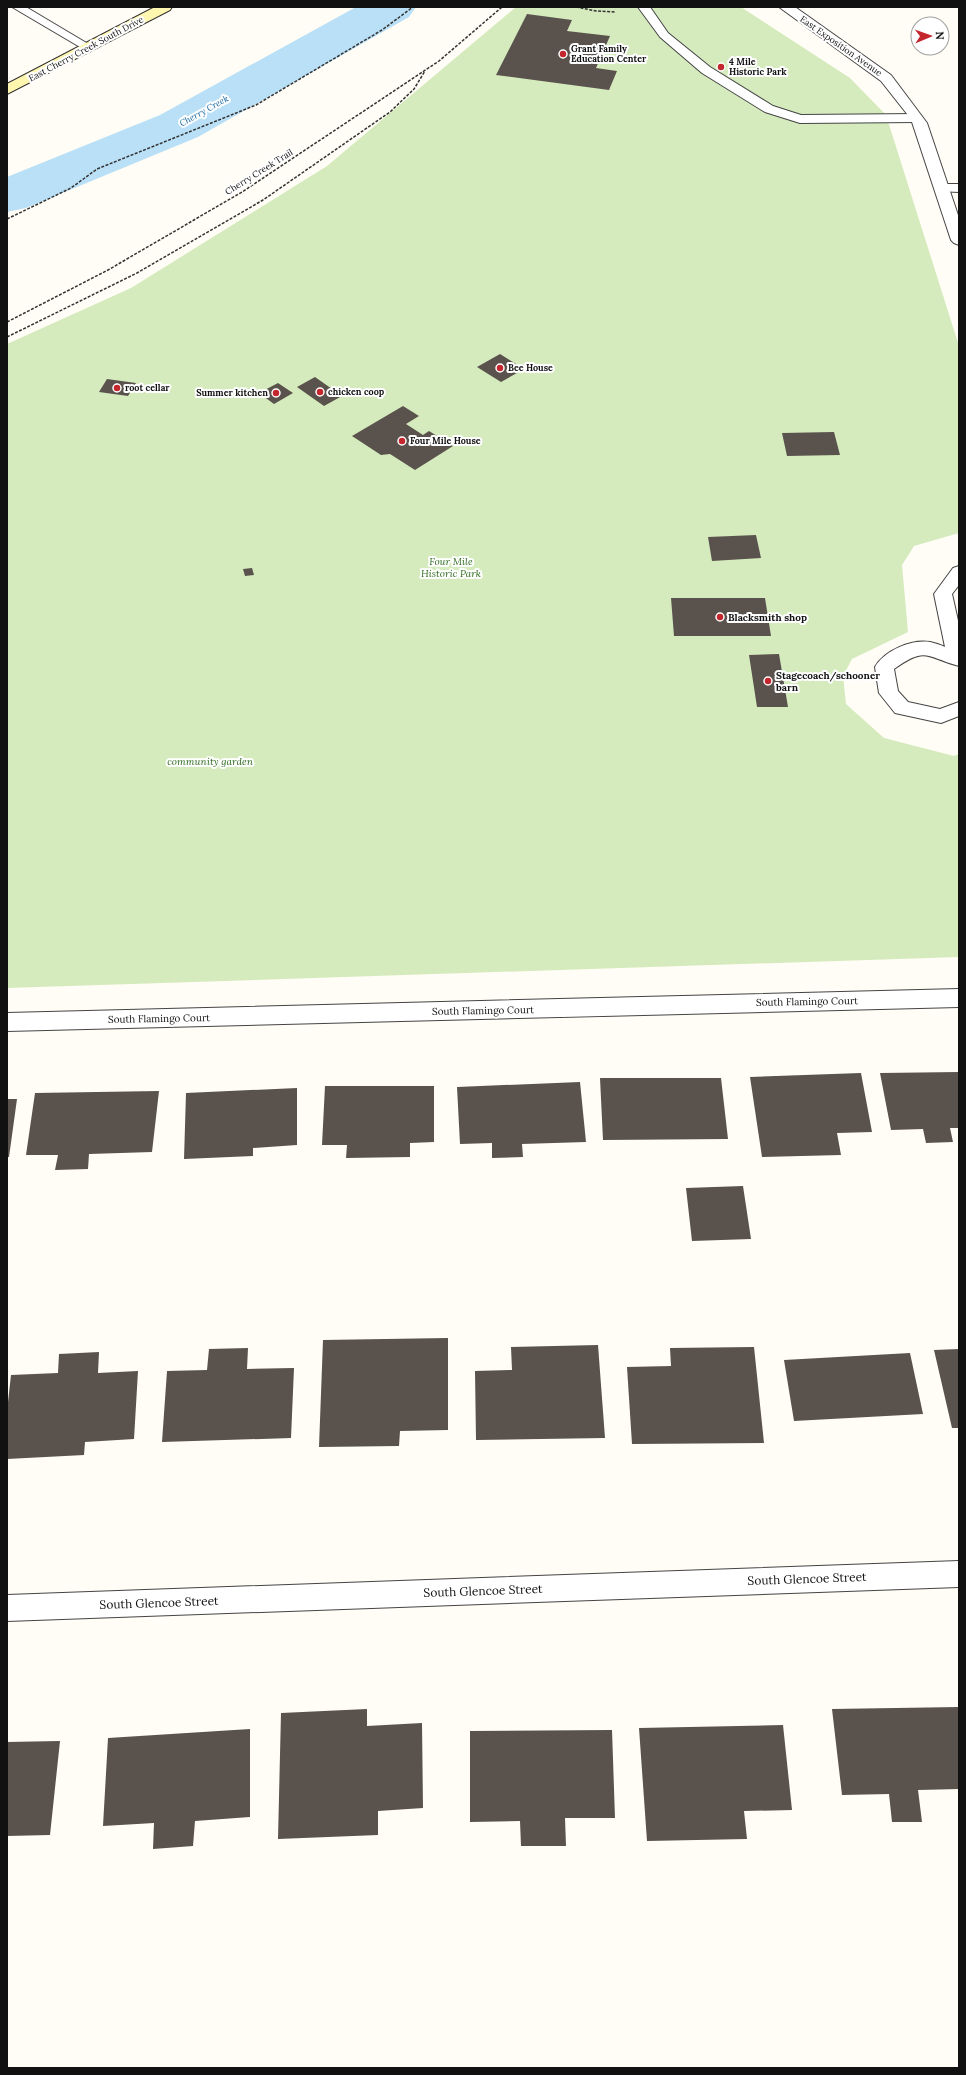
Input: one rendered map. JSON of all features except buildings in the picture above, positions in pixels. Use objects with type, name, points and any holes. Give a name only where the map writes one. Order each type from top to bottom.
[{"type":"main road","name":"East Cherry Creek South Drive","points":[[7,90],[165,7]]},
{"type":"street","name":"East Exposition Avenue","points":[[786,7],[886,78],[920,122],[959,240]]},
{"type":"street","points":[[958,659],[943,594],[959,572]]},
{"type":"street","points":[[958,659],[928,648],[906,651],[884,667],[888,693],[902,708],[941,716],[959,709]]},
{"type":"street","name":"South Flamingo Court","points":[[7,1022],[959,998]]},
{"type":"street","name":"South Glencoe Street","points":[[7,1608],[959,1574]]},
{"type":"lane","points":[[18,7],[89,48]]},
{"type":"lane","points":[[646,10],[664,35],[706,70],[770,109],[800,119],[840,120],[917,118]]},
{"type":"lane","points":[[942,188],[959,188]]},
{"type":"path","points":[[7,219],[71,188],[97,169],[256,105],[382,30],[413,7]]},
{"type":"path","name":"Cherry Creek Trail","points":[[7,322],[108,270],[242,192],[320,142],[426,70],[502,7]]},
{"type":"path","points":[[576,7],[596,12],[646,10]]},
{"type":"path","points":[[7,337],[63,312],[172,253],[264,199],[312,168],[393,108],[414,89],[426,70]]},
{"type":"green space","name":"Four Mile Historic Park","points":[[516,7],[741,7],[850,78],[886,115],[959,346],[959,533],[914,546],[902,565],[908,632],[852,659],[843,676],[846,704],[884,738],[954,756],[959,754],[959,957],[7,988],[7,344],[131,288],[327,166]]},
{"type":"waterway","name":"Cherry Creek","points":[[7,196],[179,126],[392,7]]},
{"type":"place","name":"Grant Family Education Center","points":[[563,54]]},
{"type":"place","name":"4 Mile Historic Park","points":[[721,67]]},
{"type":"place","name":"Bee House","points":[[500,368]]},
{"type":"place","name":"root cellar","points":[[117,388]]},
{"type":"place","name":"chicken coop","points":[[320,392]]},
{"type":"place","name":"Summer kitchen","points":[[276,393]]},
{"type":"place","name":"Four Mile House","points":[[402,441]]},
{"type":"place","name":"Blacksmith shop","points":[[720,617]]},
{"type":"place","name":"Stagecoach/schooner barn","points":[[768,681]]},
{"type":"park label","name":"community garden","points":[[210,761]]}]
